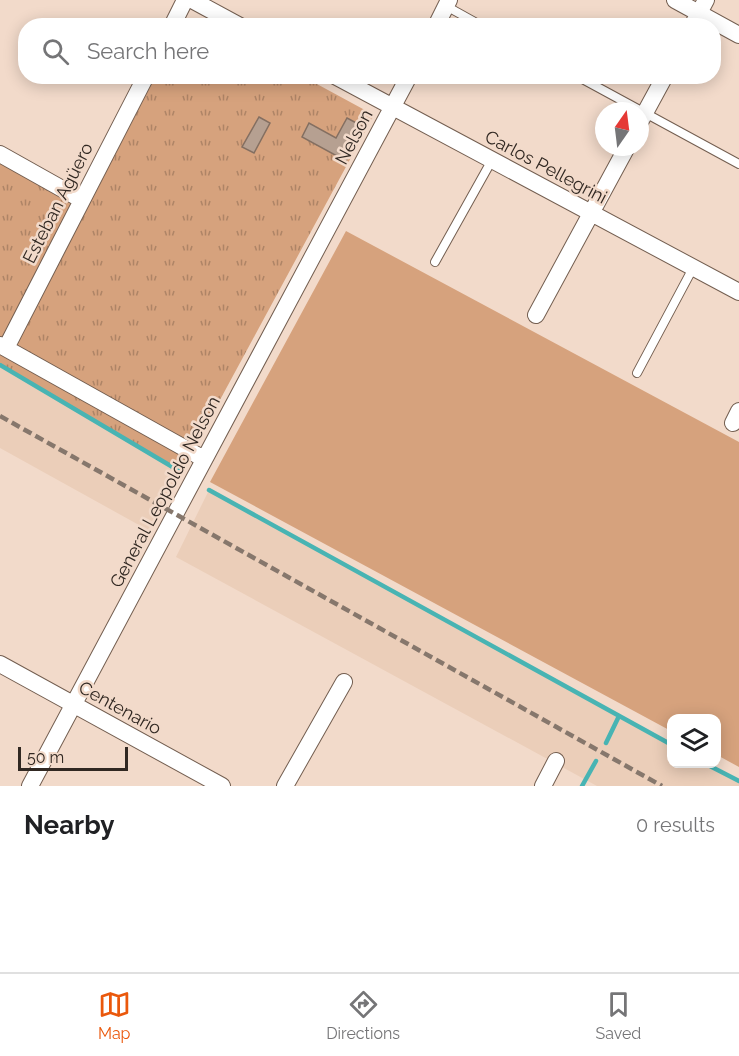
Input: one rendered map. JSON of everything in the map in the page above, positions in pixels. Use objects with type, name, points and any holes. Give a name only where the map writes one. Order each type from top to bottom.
[{"type":"street","points":[[176,18],[185,0]]},
{"type":"street","points":[[192,0],[225,18]]},
{"type":"street","points":[[675,0],[699,13]]},
{"type":"street","points":[[440,18],[448,3]]},
{"type":"street","points":[[721,25],[739,35]]},
{"type":"street","name":"Esteban Agüero","points":[[3,347],[142,84]]},
{"type":"street","name":"Carlos Pellegrini","points":[[350,84],[739,292]]},
{"type":"street","name":"Nelson","points":[[334,216],[404,84]]},
{"type":"street","points":[[649,105],[661,84]]},
{"type":"street","points":[[0,154],[81,200]]},
{"type":"street","points":[[536,315],[622,156]]},
{"type":"street","name":"General Leopoldo Nelson","points":[[30,786],[334,216]]},
{"type":"street","points":[[3,347],[204,459]]},
{"type":"street","name":"Centenario","points":[[0,664],[222,786]]},
{"type":"street","points":[[285,786],[344,682]]},
{"type":"street","points":[[543,786],[556,761]]},
{"type":"lane","points":[[448,3],[470,18]]},
{"type":"lane","points":[[589,84],[617,102]]},
{"type":"lane","points":[[649,121],[739,164]]},
{"type":"lane","points":[[435,262],[492,160]]},
{"type":"lane","points":[[637,373],[693,267]]},
{"type":"shaded area","points":[[0,366],[181,472],[148,530],[0,448]]},
{"type":"shaded area","points":[[209,490],[667,743],[667,768],[714,768],[739,781],[739,786],[597,786],[176,557]]},
{"type":"green space","points":[[151,84],[317,84],[374,115],[181,472],[0,366],[0,163],[86,211]]},
{"type":"green space","points":[[346,231],[739,442],[739,767],[721,757],[721,714],[667,714],[667,729],[210,482]]},
{"type":"building","points":[[259,117],[270,123],[254,153],[242,147]]},
{"type":"building","points":[[347,118],[364,127],[346,161],[302,137],[309,123],[336,138]]},
{"type":"waterway","points":[[0,365],[181,472]]},
{"type":"waterway","points":[[209,490],[667,742]]},
{"type":"waterway","points":[[606,743],[619,716]]},
{"type":"waterway","points":[[582,786],[596,761]]},
{"type":"waterway","points":[[714,768],[739,781]]},
{"type":"railway","points":[[0,416],[662,786]]}]
